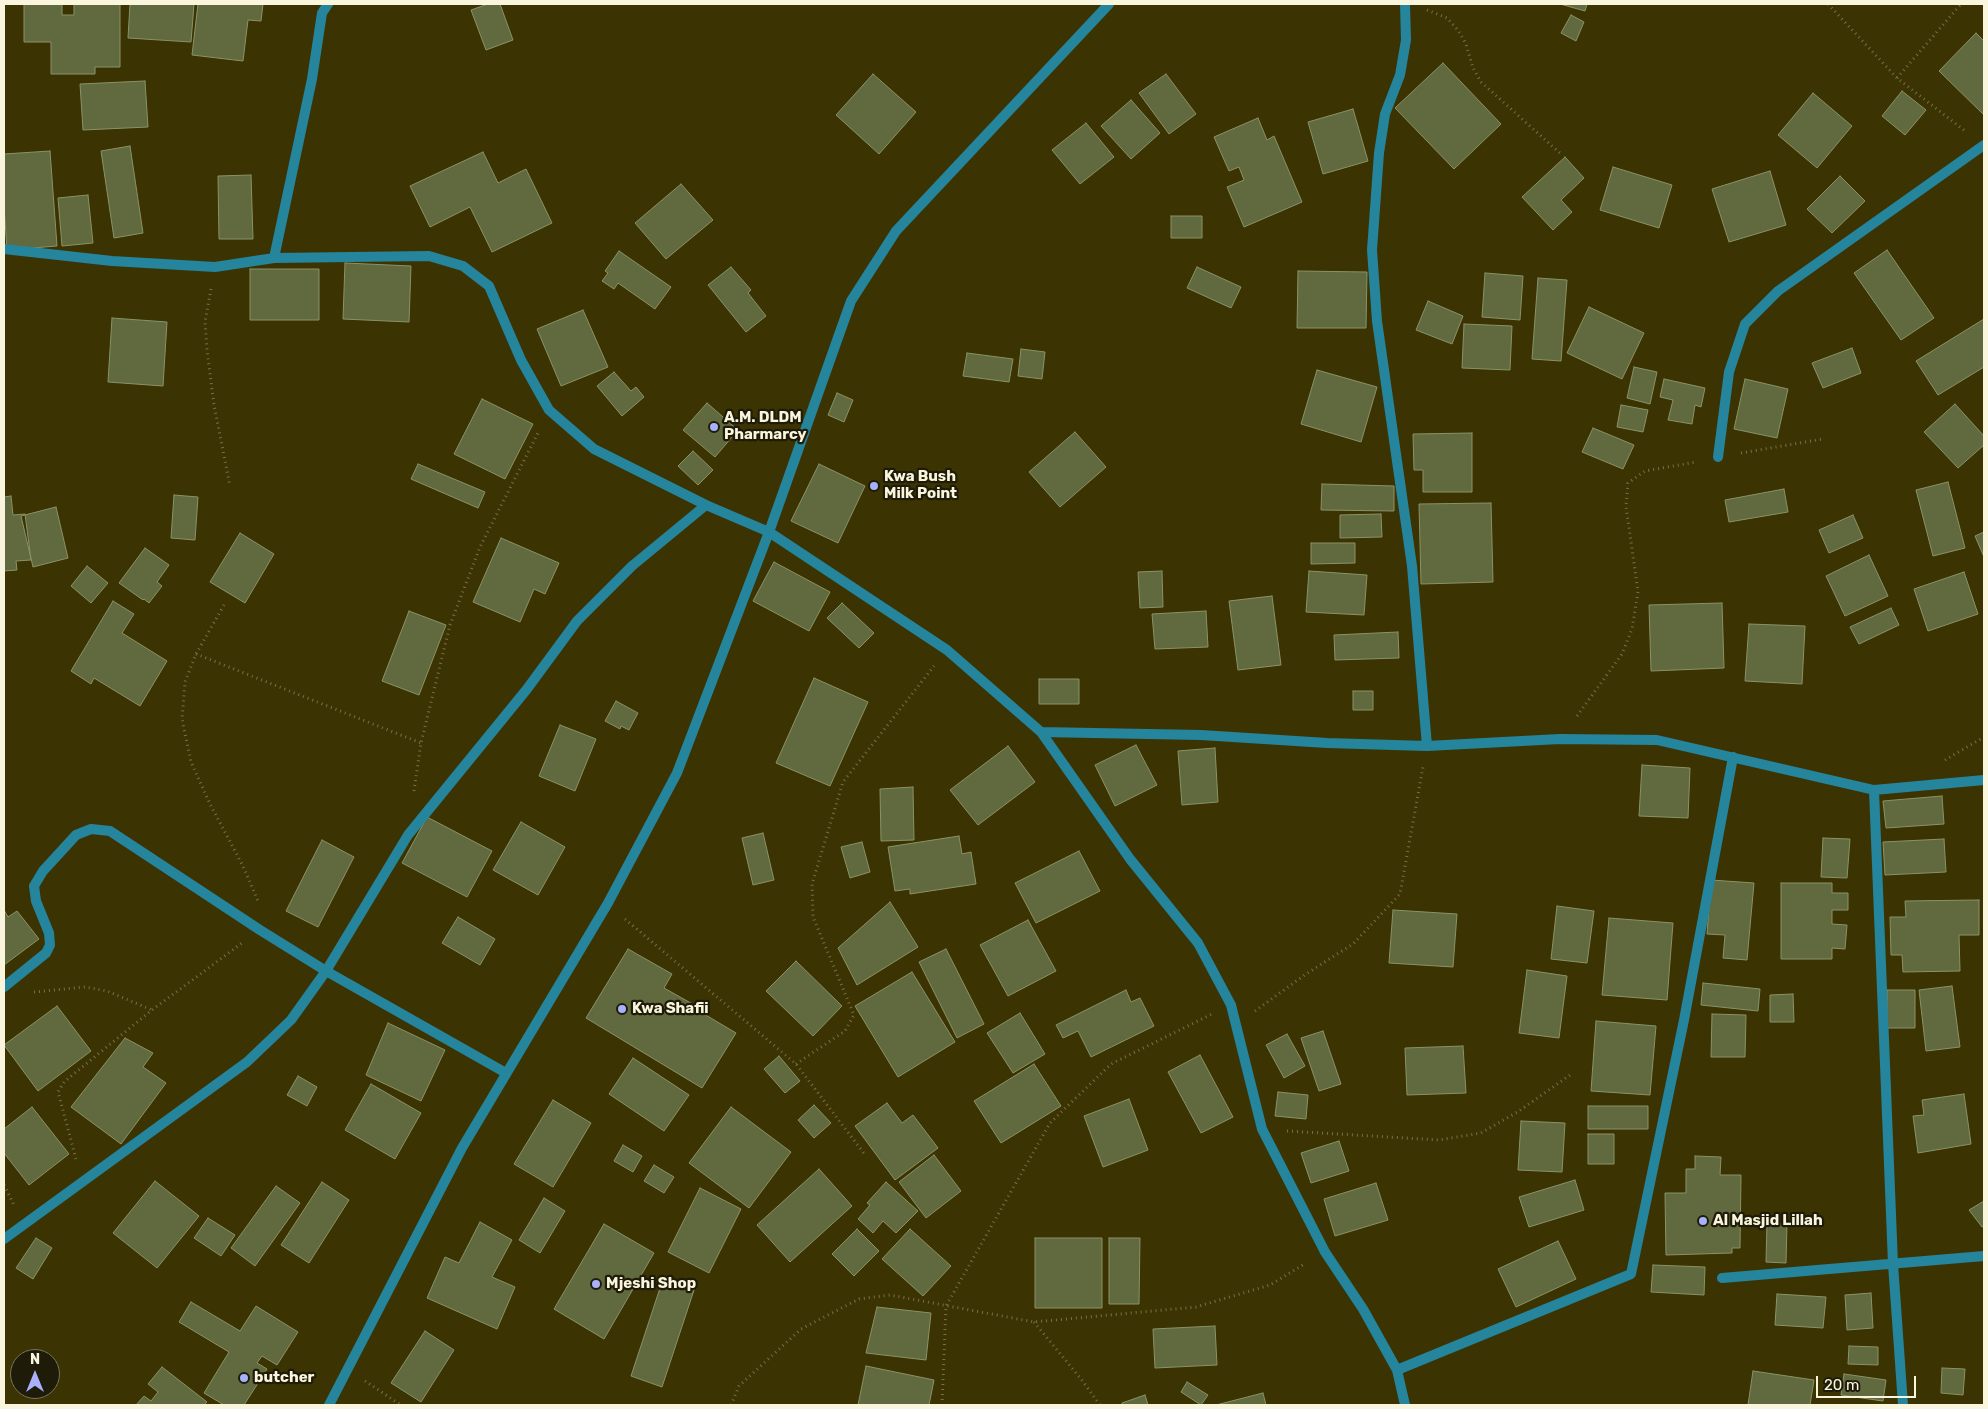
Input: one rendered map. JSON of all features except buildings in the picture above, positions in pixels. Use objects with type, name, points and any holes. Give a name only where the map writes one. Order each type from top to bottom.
[{"type":"street","points":[[274,258],[312,79],[322,13],[328,4]]},
{"type":"street","points":[[329,1405],[462,1148],[608,904],[677,773],[769,532],[851,301],[896,231],[1109,4]]},
{"type":"street","points":[[1405,4],[1406,40],[1400,75],[1385,114],[1379,153],[1372,250],[1377,321],[1412,566],[1427,746]]},
{"type":"street","points":[[1718,458],[1729,372],[1745,324],[1778,291],[1984,145]]},
{"type":"street","points":[[4,248],[112,261],[215,267],[274,258],[429,256],[463,266],[489,286],[521,360],[549,410],[594,449],[706,505],[769,532],[947,650],[1041,732],[1130,859],[1198,942],[1232,1005],[1262,1129],[1326,1252],[1363,1309],[1398,1370],[1405,1405]]},
{"type":"street","points":[[4,1239],[247,1062],[291,1020],[326,971],[408,835],[527,689],[577,621],[632,566],[706,505]]},
{"type":"street","points":[[1041,732],[1201,735],[1326,744],[1427,746],[1560,738],[1658,740],[1874,790],[1984,780]]},
{"type":"street","points":[[1398,1370],[1631,1274],[1684,1020],[1733,757]]},
{"type":"street","points":[[1874,790],[1893,1264],[1903,1405]]},
{"type":"street","points":[[4,988],[46,953],[50,945],[49,933],[36,901],[34,886],[42,871],[76,835],[92,829],[110,832],[326,971],[506,1073]]},
{"type":"street","points":[[1722,1278],[1984,1256]]},
{"type":"path","points":[[1828,4],[1897,78],[1984,145]]},
{"type":"path","points":[[1897,78],[1961,4]]},
{"type":"path","points":[[1419,7],[1447,18],[1458,30],[1466,44],[1473,68],[1481,82],[1561,154]]},
{"type":"path","points":[[215,267],[205,322],[214,405],[230,486]]},
{"type":"path","points":[[408,835],[421,743],[450,625],[480,547],[549,410]]},
{"type":"path","points":[[1560,738],[1622,654],[1632,628],[1638,592],[1626,506],[1628,483],[1645,471],[1824,439]]},
{"type":"path","points":[[83,1182],[58,1092],[64,1082],[152,1010],[260,930],[261,916],[256,896],[191,762],[182,719],[185,682],[196,654],[224,605]]},
{"type":"path","points":[[796,1064],[845,1030],[854,1015],[813,917],[812,884],[843,782],[947,650]]},
{"type":"path","points":[[196,654],[421,743]]},
{"type":"path","points":[[1236,1024],[1306,974],[1354,944],[1400,894],[1427,746]]},
{"type":"path","points":[[608,904],[796,1064],[866,1156]]},
{"type":"path","points":[[31,992],[85,987],[107,991],[152,1010]]},
{"type":"path","points":[[942,1405],[946,1306],[1050,1124],[1110,1064],[1232,1005]]},
{"type":"path","points":[[1262,1129],[1439,1140],[1481,1133],[1520,1111],[1573,1073]]},
{"type":"path","points":[[731,1405],[739,1386],[801,1329],[859,1300],[890,1295],[1034,1322],[1196,1307],[1270,1285],[1326,1252]]},
{"type":"path","points":[[1034,1322],[1100,1405]]},
{"type":"path","points":[[348,1369],[401,1405]]},
{"type":"place","name":"A.M. DLDM Pharmarcy","points":[[714,427]]},
{"type":"place","name":"Kwa Bush Milk Point","points":[[874,486]]},
{"type":"place","name":"Kwa Shafii","points":[[622,1009]]},
{"type":"place","name":"Al Masjid Lillah","points":[[1703,1221]]},
{"type":"place","name":"Mjeshi Shop","points":[[596,1284]]},
{"type":"place","name":"butcher","points":[[244,1378]]}]
